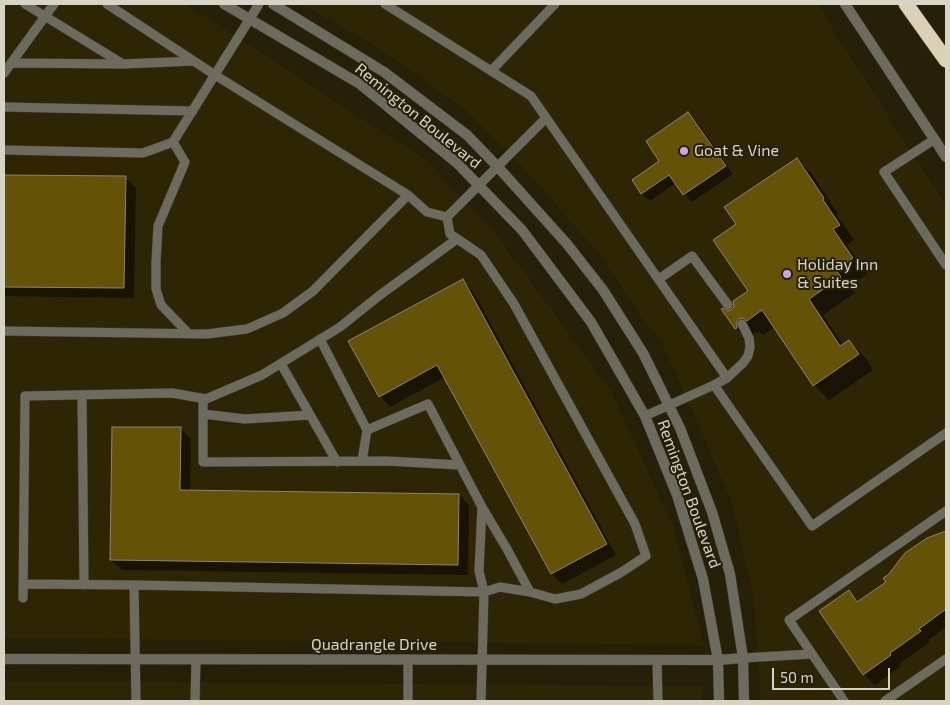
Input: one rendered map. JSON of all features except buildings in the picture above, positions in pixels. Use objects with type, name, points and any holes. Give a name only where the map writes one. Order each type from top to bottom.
[{"type":"highway","points":[[906,4],[946,60]]},
{"type":"street","name":"Remington Boulevard","points":[[224,4],[360,84],[457,163],[522,230],[591,322],[645,416],[677,495],[703,578],[718,660],[719,701]]},
{"type":"street","name":"Remington Boulevard","points":[[273,4],[384,72],[467,135],[567,244],[603,290],[643,353],[669,405],[680,428],[712,512],[730,574],[743,658],[744,701]]},
{"type":"street","points":[[845,4],[946,157]]},
{"type":"street","name":"Quadrangle Drive","points":[[4,659],[718,660],[743,658]]},
{"type":"lane","points":[[25,4],[123,64]]},
{"type":"lane","points":[[4,73],[54,4]]},
{"type":"lane","points":[[107,4],[215,75],[408,195],[427,212],[447,217]]},
{"type":"lane","points":[[4,150],[144,153],[173,142],[259,4]]},
{"type":"lane","points":[[385,4],[531,96],[727,378]]},
{"type":"lane","points":[[491,71],[555,4]]},
{"type":"lane","points":[[11,62],[123,64],[194,61]]},
{"type":"lane","points":[[4,107],[193,110]]},
{"type":"lane","points":[[447,217],[546,118]]},
{"type":"lane","points":[[935,139],[884,172],[946,265]]},
{"type":"lane","points":[[173,142],[185,162],[158,226],[156,290],[161,305],[188,334]]},
{"type":"lane","points":[[4,331],[207,334],[247,329],[283,313],[313,292],[408,195]]},
{"type":"lane","points":[[23,584],[484,592],[500,587],[530,592],[554,599],[582,594],[646,556],[635,524],[514,304],[480,255],[450,234],[447,217]]},
{"type":"lane","points":[[23,598],[25,396],[172,393],[206,399],[262,375],[320,340],[458,239]]},
{"type":"lane","points":[[659,279],[692,256],[728,305]]},
{"type":"lane","points":[[645,416],[714,385],[727,378],[743,364],[748,356],[750,347],[749,338],[742,324]]},
{"type":"lane","points":[[320,340],[367,430],[362,461]]},
{"type":"lane","points":[[281,364],[337,462]]},
{"type":"lane","points":[[714,385],[812,526],[946,433]]},
{"type":"lane","points":[[82,396],[84,585]]},
{"type":"lane","points":[[203,399],[203,462],[387,461],[460,465]]},
{"type":"lane","points":[[367,430],[428,404],[482,507],[530,592]]},
{"type":"lane","points":[[203,414],[245,419],[310,415]]},
{"type":"lane","points":[[481,701],[484,592],[480,571],[482,507]]},
{"type":"lane","points":[[844,701],[789,620],[946,511]]},
{"type":"lane","points":[[134,585],[136,701]]},
{"type":"lane","points":[[743,658],[812,654]]},
{"type":"lane","points":[[195,701],[196,659]]},
{"type":"lane","points":[[885,701],[946,659]]},
{"type":"lane","points":[[408,660],[408,701]]},
{"type":"lane","points":[[657,660],[658,701]]},
{"type":"shaded area","points":[[4,4],[186,4],[427,161],[489,225],[611,391],[673,526],[704,645],[4,638]]},
{"type":"shaded area","points":[[300,4],[817,4],[946,205],[946,701],[761,701],[753,594],[732,503],[663,346],[595,249],[522,166],[465,109],[368,41]]},
{"type":"shaded area","points":[[4,681],[702,686],[702,701],[4,701]]},
{"type":"place","name":"Goat & Vine","points":[[684,151]]},
{"type":"place","name":"Holiday Inn & Suites","points":[[787,274]]}]
